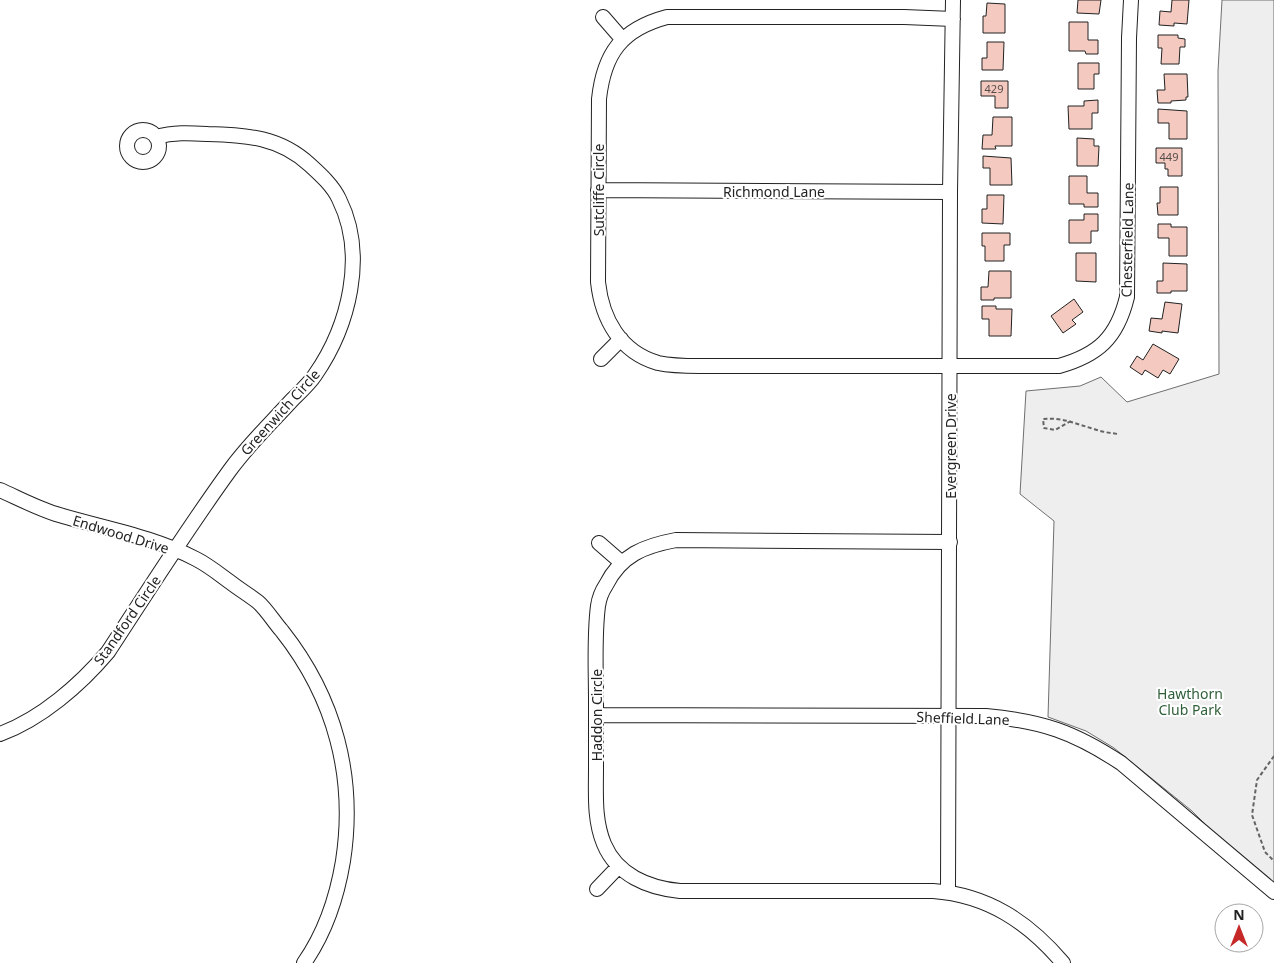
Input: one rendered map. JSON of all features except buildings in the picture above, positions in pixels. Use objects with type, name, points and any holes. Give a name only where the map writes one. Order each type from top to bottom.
[{"type":"street","name":"Evergreen Drive","points":[[948,892],[950,192],[953,0]]},
{"type":"street","name":"Chesterfield Lane","points":[[950,367],[1059,366],[1078,361],[1104,344],[1113,333],[1124,313],[1128,298],[1129,38],[1131,0]]},
{"type":"street","name":"Sutcliffe Circle","points":[[950,367],[669,365],[643,356],[621,339],[607,321],[600,297],[598,282],[598,190],[601,78],[604,68],[616,46],[640,27],[667,17],[894,16],[953,19]]},
{"type":"street","points":[[603,17],[623,40]]},
{"type":"street","name":"Greenwich Circle","points":[[156,137],[173,132],[245,135],[267,140],[288,149],[326,180],[339,198],[346,215],[352,239],[353,259],[351,285],[346,308],[326,358],[314,376],[241,455],[175,550]]},
{"type":"street","name":"Richmond Lane","points":[[598,190],[950,192]]},
{"type":"street","points":[[601,359],[621,339]]},
{"type":"street","name":"Endwood Drive","points":[[0,490],[53,513],[156,542],[203,564],[259,603],[299,653],[318,685],[334,724],[343,761],[347,793],[347,834],[339,883],[329,915],[312,951],[304,963]]},
{"type":"street","name":"Haddon Circle","points":[[950,542],[676,540],[647,546],[633,554],[612,575],[605,586],[598,604],[596,633],[596,808],[598,825],[604,844],[619,866],[646,884],[662,889],[680,891],[948,892],[982,901],[1012,916],[1037,934],[1064,963]]},
{"type":"street","points":[[599,543],[622,563]]},
{"type":"street","name":"Standford Circle","points":[[0,734],[32,718],[57,701],[94,668],[108,652],[175,550]]},
{"type":"street","name":"Sheffield Lane","points":[[596,716],[986,716],[1018,719],[1066,733],[1098,748],[1121,764],[1274,892]]},
{"type":"street","points":[[596,889],[619,866]]},
{"type":"path","points":[[1071,421],[1055,430],[1044,428],[1043,419],[1056,417],[1071,421],[1096,430],[1118,434]]},
{"type":"path","points":[[1274,756],[1257,780],[1252,815],[1265,852],[1274,861]]},
{"type":"green space","name":"Hawthorn Club Park","points":[[1222,0],[1274,0],[1274,883],[1228,847],[1192,811],[1114,748],[1086,731],[1048,717],[1054,521],[1020,494],[1026,391],[1080,386],[1101,377],[1127,402],[1219,374],[1218,71]]}]
